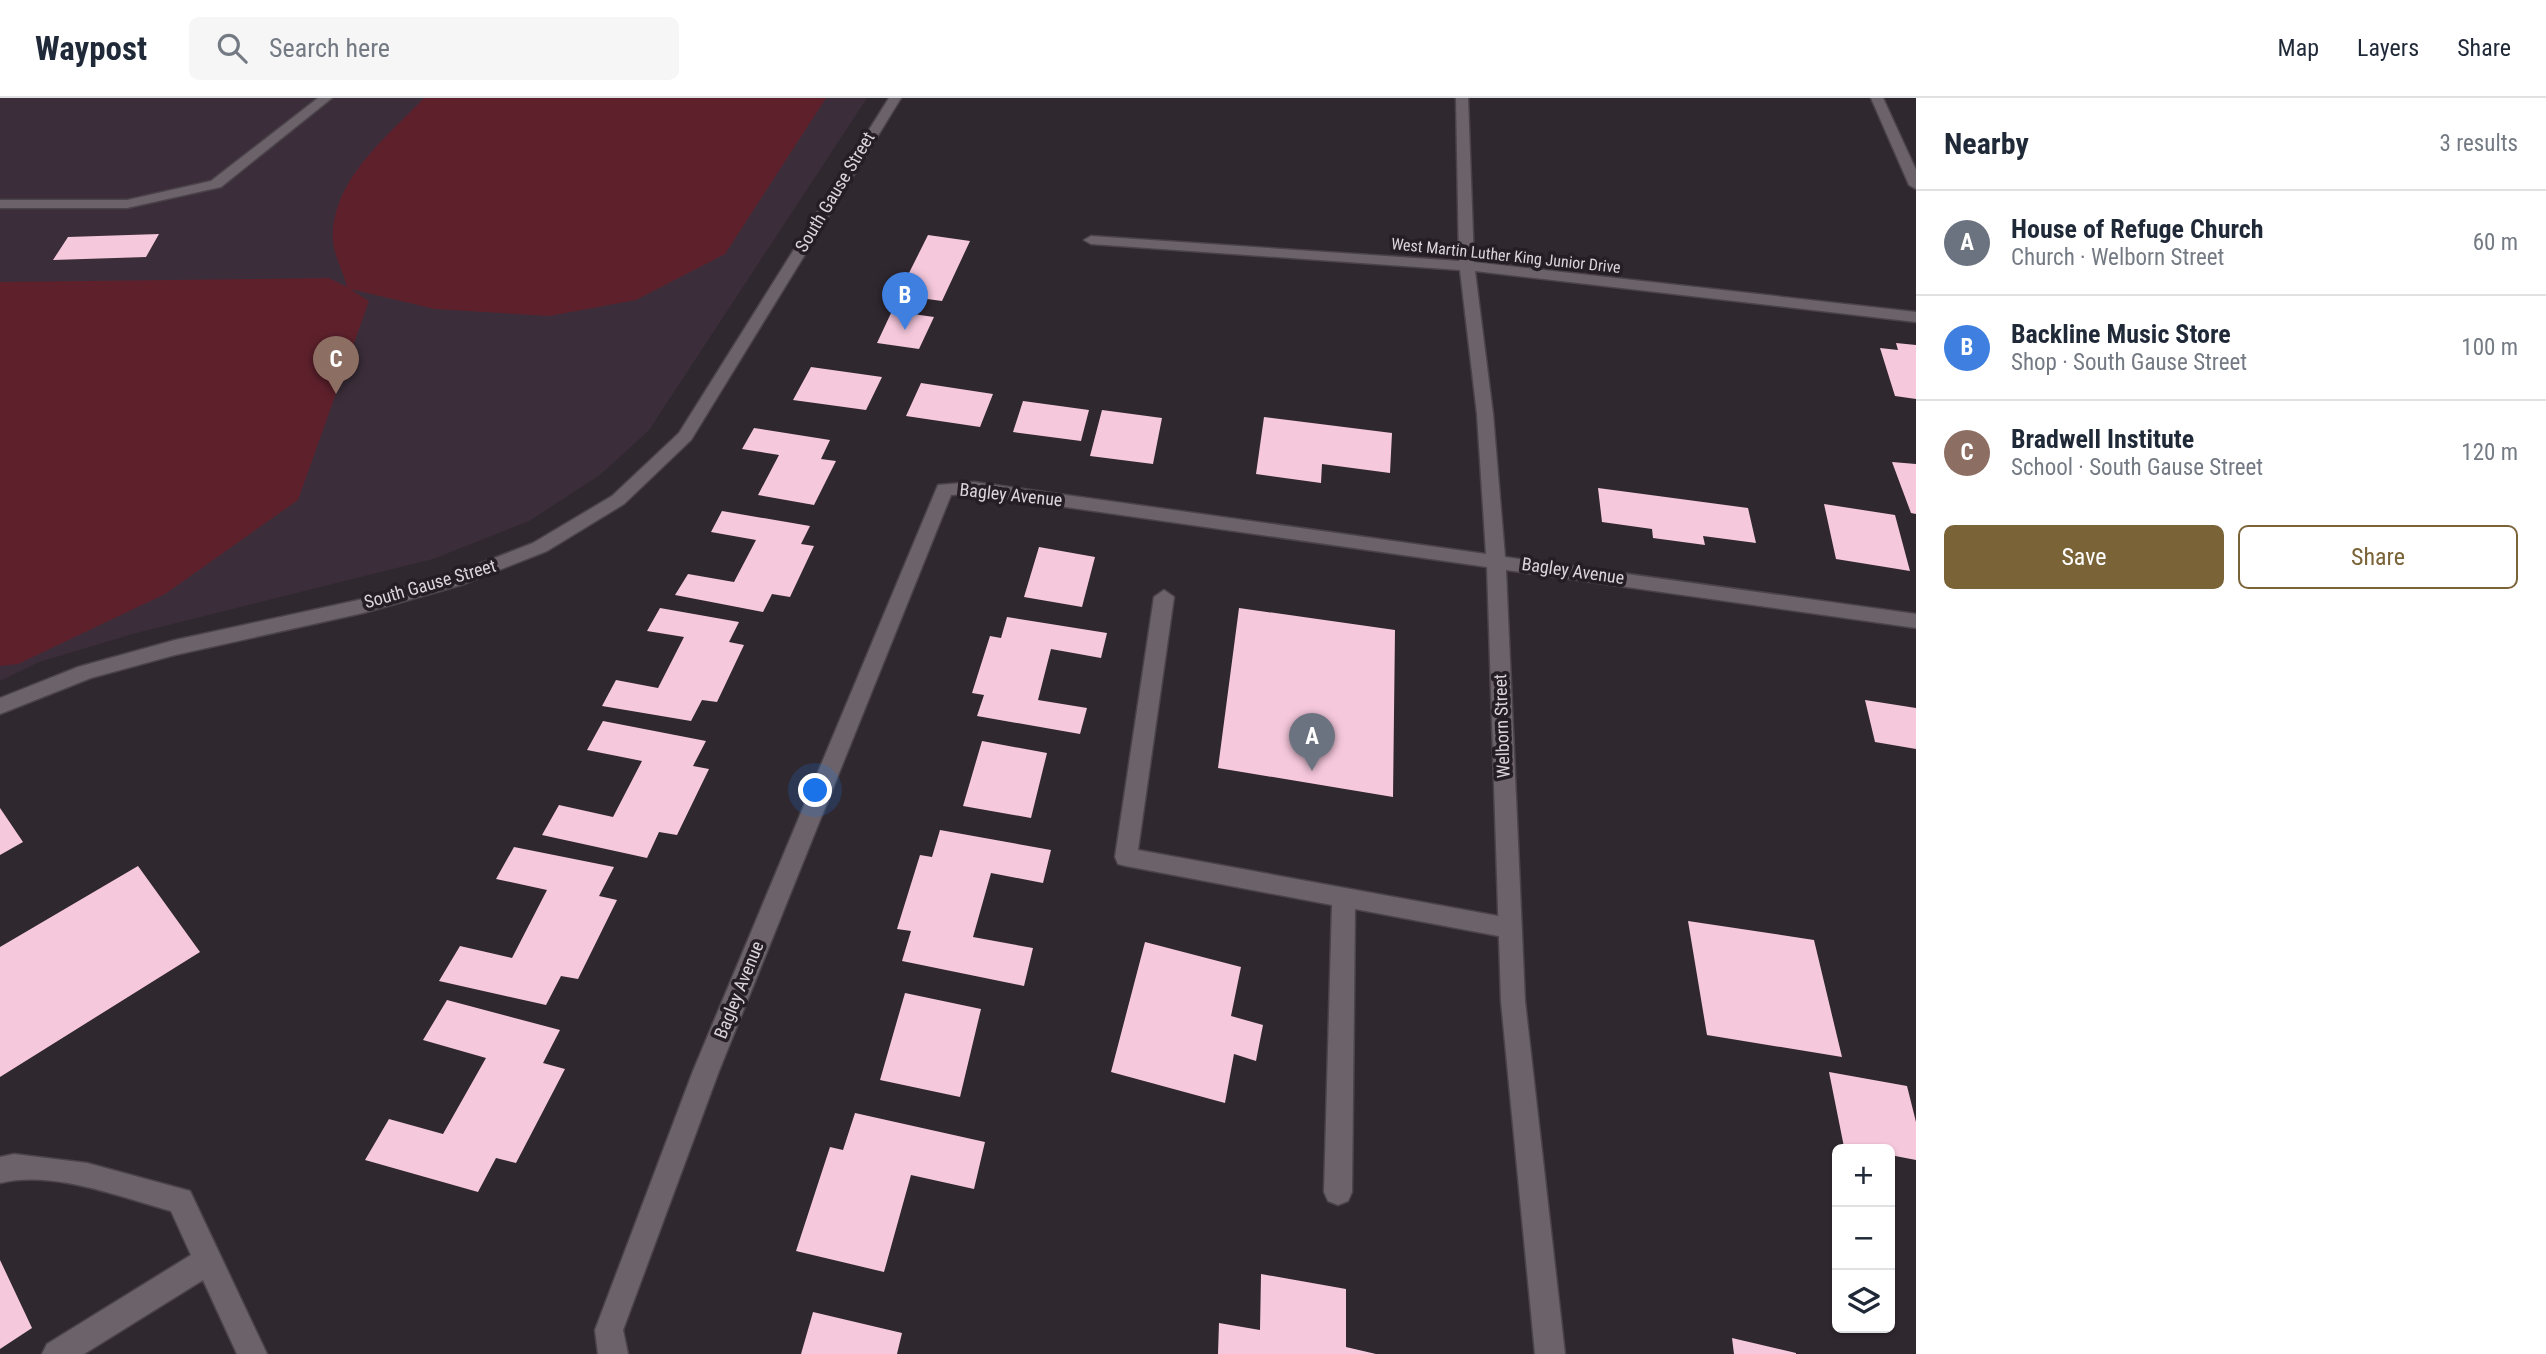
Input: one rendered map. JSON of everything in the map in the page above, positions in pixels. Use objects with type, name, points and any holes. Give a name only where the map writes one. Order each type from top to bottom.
[{"type":"street","points":[[0,204],[127,204],[216,184],[326,98]]},
{"type":"street","name":"South Gause Street","points":[[0,706],[114,663],[463,579],[536,551],[590,522],[660,468],[685,436],[895,98]]},
{"type":"street","name":"Welborn Street","points":[[1462,98],[1467,266],[1485,414],[1496,560],[1513,1001],[1550,1354]]},
{"type":"street","points":[[1877,98],[1916,185]]},
{"type":"street","name":"West Martin Luther King Junior Drive","points":[[1091,240],[1467,266],[1916,317]]},
{"type":"street","name":"Bagley Avenue","points":[[613,1354],[609,1330],[701,1084],[944,489],[974,488],[1035,495],[1916,621]]},
{"type":"street","points":[[1164,597],[1126,858],[1509,928]]},
{"type":"street","points":[[1338,1192],[1344,898]]},
{"type":"street","points":[[0,1170],[10,1165],[68,1172],[180,1200],[210,1259],[252,1354]]},
{"type":"street","points":[[57,1354],[210,1259]]},
{"type":"shaded area","points":[[0,98],[867,98],[649,430],[600,475],[529,521],[433,559],[136,633],[39,662],[0,681]]},
{"type":"shaded area","points":[[424,98],[826,98],[725,254],[636,300],[549,316],[435,309],[350,289],[369,301],[298,500],[165,594],[18,664],[0,666],[0,282],[329,278],[347,287],[333,241],[335,219],[341,199],[364,162]]},
{"type":"building","points":[[159,234],[146,257],[53,260],[68,237]]},
{"type":"building","points":[[928,235],[970,241],[942,301],[898,295]]},
{"type":"building","points":[[892,311],[934,317],[919,349],[877,343]]},
{"type":"building","points":[[1896,343],[1916,345],[1916,399],[1895,396],[1880,348],[1898,350]]},
{"type":"building","points":[[811,367],[882,377],[866,410],[793,400]]},
{"type":"building","points":[[921,383],[993,394],[980,427],[906,416]]},
{"type":"building","points":[[1023,401],[1089,410],[1081,441],[1013,432]]},
{"type":"building","points":[[1102,410],[1162,418],[1153,464],[1090,456]]},
{"type":"building","points":[[1264,417],[1392,433],[1390,473],[1322,464],[1321,483],[1256,474]]},
{"type":"building","points":[[754,428],[830,440],[821,459],[836,461],[814,505],[758,495],[779,455],[742,449]]},
{"type":"building","points":[[1892,462],[1916,464],[1916,514],[1911,513]]},
{"type":"building","points":[[1598,488],[1748,508],[1756,543],[1703,536],[1705,545],[1653,538],[1652,529],[1602,522]]},
{"type":"building","points":[[1824,504],[1895,515],[1910,571],[1836,559]]},
{"type":"building","points":[[722,511],[810,526],[801,544],[814,546],[790,597],[772,594],[763,612],[675,595],[688,574],[734,582],[756,540],[711,532]]},
{"type":"building","points":[[1039,547],[1095,557],[1082,607],[1024,597]]},
{"type":"building","points":[[660,608],[739,622],[729,642],[744,645],[717,702],[702,700],[691,721],[602,706],[616,680],[658,688],[684,637],[647,631]]},
{"type":"building","points":[[1239,608],[1395,630],[1393,797],[1218,768]]},
{"type":"building","points":[[1007,617],[1107,633],[1101,658],[1051,649],[1038,700],[1087,708],[1080,734],[977,716],[984,695],[972,693],[990,636],[1001,638]]},
{"type":"building","points":[[1865,700],[1916,708],[1916,749],[1875,742]]},
{"type":"building","points":[[603,721],[706,741],[693,766],[709,769],[677,835],[659,832],[647,858],[542,835],[559,805],[613,817],[642,761],[587,750]]},
{"type":"building","points":[[982,741],[1047,753],[1031,818],[963,806]]},
{"type":"building","points":[[0,808],[23,842],[0,855]]},
{"type":"building","points":[[940,830],[1051,850],[1043,883],[991,873],[973,937],[1033,948],[1024,986],[902,961],[911,931],[897,929],[920,855],[932,857]]},
{"type":"building","points":[[514,847],[614,867],[599,896],[617,900],[578,979],[561,976],[546,1005],[439,981],[460,946],[512,958],[547,890],[496,879]]},
{"type":"building","points":[[138,866],[200,952],[0,1077],[0,947]]},
{"type":"building","points":[[1688,921],[1814,940],[1842,1057],[1707,1035]]},
{"type":"building","points":[[1145,942],[1241,967],[1231,1016],[1263,1025],[1256,1061],[1234,1054],[1225,1103],[1111,1072]]},
{"type":"building","points":[[905,993],[981,1009],[960,1097],[880,1080]]},
{"type":"building","points":[[447,1000],[560,1030],[543,1063],[565,1069],[516,1163],[496,1158],[478,1192],[365,1160],[389,1119],[443,1134],[486,1058],[423,1040]]},
{"type":"building","points":[[1829,1072],[1907,1086],[1916,1122],[1916,1160],[1895,1156],[1895,1144],[1843,1144]]},
{"type":"building","points":[[855,1113],[985,1142],[974,1189],[911,1175],[884,1272],[796,1251],[830,1147],[843,1150]]},
{"type":"building","points":[[0,1260],[32,1328],[0,1349]]},
{"type":"building","points":[[1261,1274],[1346,1289],[1346,1347],[1376,1354],[1218,1354],[1219,1323],[1260,1330]]},
{"type":"building","points":[[813,1312],[902,1333],[897,1354],[801,1354]]},
{"type":"building","points":[[1732,1338],[1796,1353],[1796,1354],[1734,1354]]},
{"type":"place","name":"Backline Music Store","points":[[905,330]]},
{"type":"place","name":"Bradwell Institute","points":[[336,394]]},
{"type":"place","name":"House of Refuge Church","points":[[1312,771]]}]
